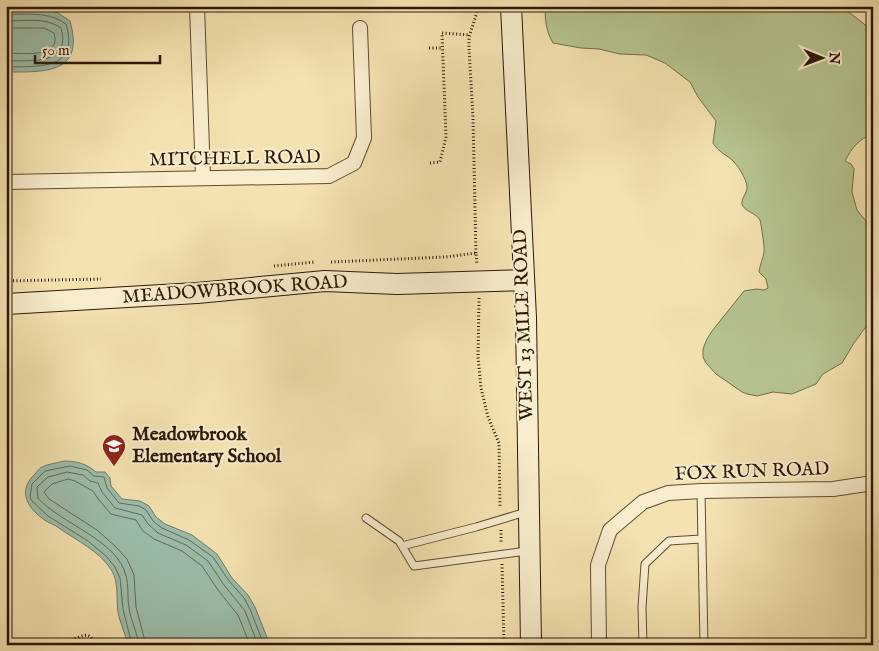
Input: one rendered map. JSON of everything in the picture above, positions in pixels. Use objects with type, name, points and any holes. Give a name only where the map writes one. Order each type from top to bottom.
[{"type":"street","points":[[197,6],[203,178]]},
{"type":"street","name":"WEST 13 MILE ROAD","points":[[511,6],[526,327],[532,645]]},
{"type":"street","name":"MITCHELL ROAD","points":[[6,182],[329,176],[354,163],[364,138],[360,28]]},
{"type":"street","name":"MEADOWBROOK ROAD","points":[[6,304],[197,293],[325,281],[397,284],[523,280]]},
{"type":"street","name":"FOX RUN ROAD","points":[[599,645],[598,564],[610,530],[643,502],[668,493],[833,489],[873,483]]},
{"type":"lane","points":[[701,491],[704,645]]},
{"type":"lane","points":[[402,546],[529,512]]},
{"type":"lane","points":[[366,518],[399,541],[414,566],[530,551]]},
{"type":"lane","points":[[643,645],[642,606],[645,564],[669,540],[701,539]]},
{"type":"path","points":[[479,6],[470,35],[469,48],[480,315],[478,357],[481,388],[488,417],[499,444],[504,645]]},
{"type":"path","points":[[430,163],[440,162],[446,137],[442,33],[470,35]]},
{"type":"path","points":[[429,48],[442,48]]},
{"type":"path","points":[[330,262],[444,257],[476,253]]},
{"type":"path","points":[[269,266],[322,262]]},
{"type":"path","points":[[6,281],[105,278]]},
{"type":"path","points":[[56,645],[72,640],[80,635],[88,636],[93,640],[94,645]]},
{"type":"green space","points":[[545,6],[841,6],[873,31],[873,133],[856,144],[845,161],[851,164],[854,169],[852,192],[857,210],[866,221],[870,235],[869,249],[873,262],[873,322],[865,328],[842,363],[823,374],[816,384],[792,394],[773,392],[757,396],[742,392],[716,374],[706,363],[703,357],[703,349],[707,339],[744,291],[768,288],[766,279],[759,272],[764,255],[760,220],[742,205],[747,188],[745,179],[733,161],[713,143],[716,121],[698,97],[690,82],[665,63],[646,55],[620,54],[599,49],[553,43],[546,25]]},
{"type":"water","points":[[47,9],[58,13],[70,21],[73,38],[72,51],[67,60],[59,66],[48,70],[6,72],[6,10]]},
{"type":"water","points":[[64,461],[81,464],[96,472],[105,472],[110,478],[111,486],[122,499],[140,501],[149,506],[156,517],[165,524],[192,535],[217,554],[232,578],[248,595],[255,607],[270,645],[128,645],[117,607],[116,586],[112,571],[95,552],[46,521],[34,511],[27,500],[26,488],[39,469]]},
{"type":"place","name":"Meadowbrook Elementary School","points":[[114,467]]}]
